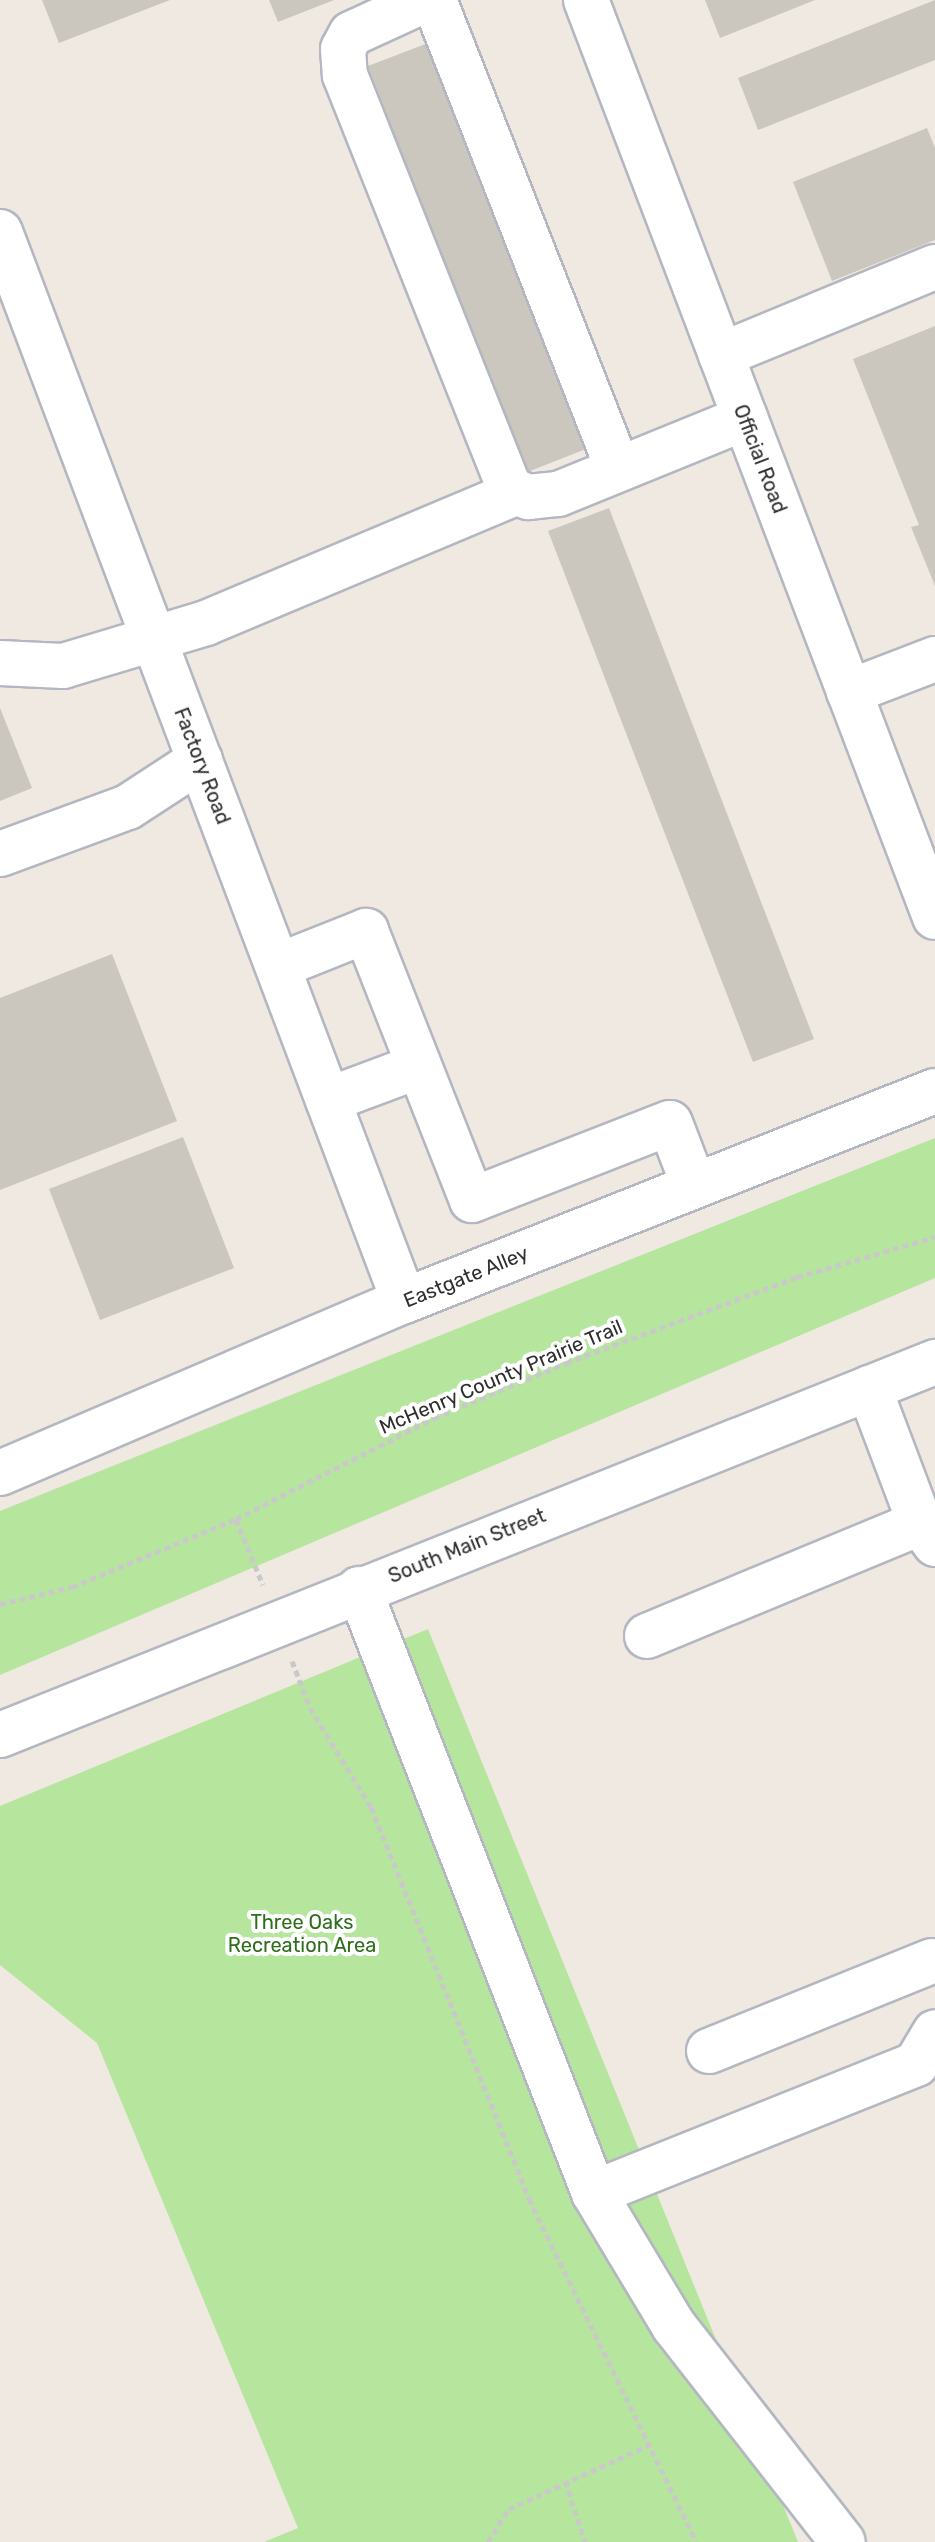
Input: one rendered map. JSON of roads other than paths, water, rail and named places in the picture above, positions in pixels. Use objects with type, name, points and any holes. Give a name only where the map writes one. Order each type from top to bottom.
[{"type":"street","points":[[425,0],[351,34],[343,49],[345,75],[500,471],[517,492]]},
{"type":"street","points":[[434,0],[618,469]]},
{"type":"street","name":"Official Road","points":[[586,0],[933,905]]},
{"type":"street","name":"Factory Road","points":[[4,255],[153,637],[404,1301]]},
{"type":"street","points":[[721,355],[935,267]]},
{"type":"street","points":[[0,663],[63,666],[220,617],[517,492],[558,494],[745,418]]},
{"type":"street","points":[[849,692],[935,659]]},
{"type":"street","points":[[0,854],[128,807],[200,760]]},
{"type":"street","points":[[278,966],[366,931],[472,1200],[670,1123],[694,1186]]},
{"type":"street","points":[[328,1100],[419,1066]]},
{"type":"street","name":"Eastgate Alley","points":[[0,1473],[404,1301],[935,1091]]},
{"type":"street","name":"South Main Street","points":[[0,1735],[359,1589],[935,1362]]},
{"type":"street","points":[[647,1636],[927,1534],[869,1388]]},
{"type":"street","points":[[359,1589],[594,2193],[674,2326],[843,2542]]},
{"type":"street","points":[[709,2051],[934,1964]]},
{"type":"street","points":[[594,2193],[916,2064],[935,2032]]},
{"type":"park label","name":"Three Oaks Recreation Area","points":[[302,1934]]}]
